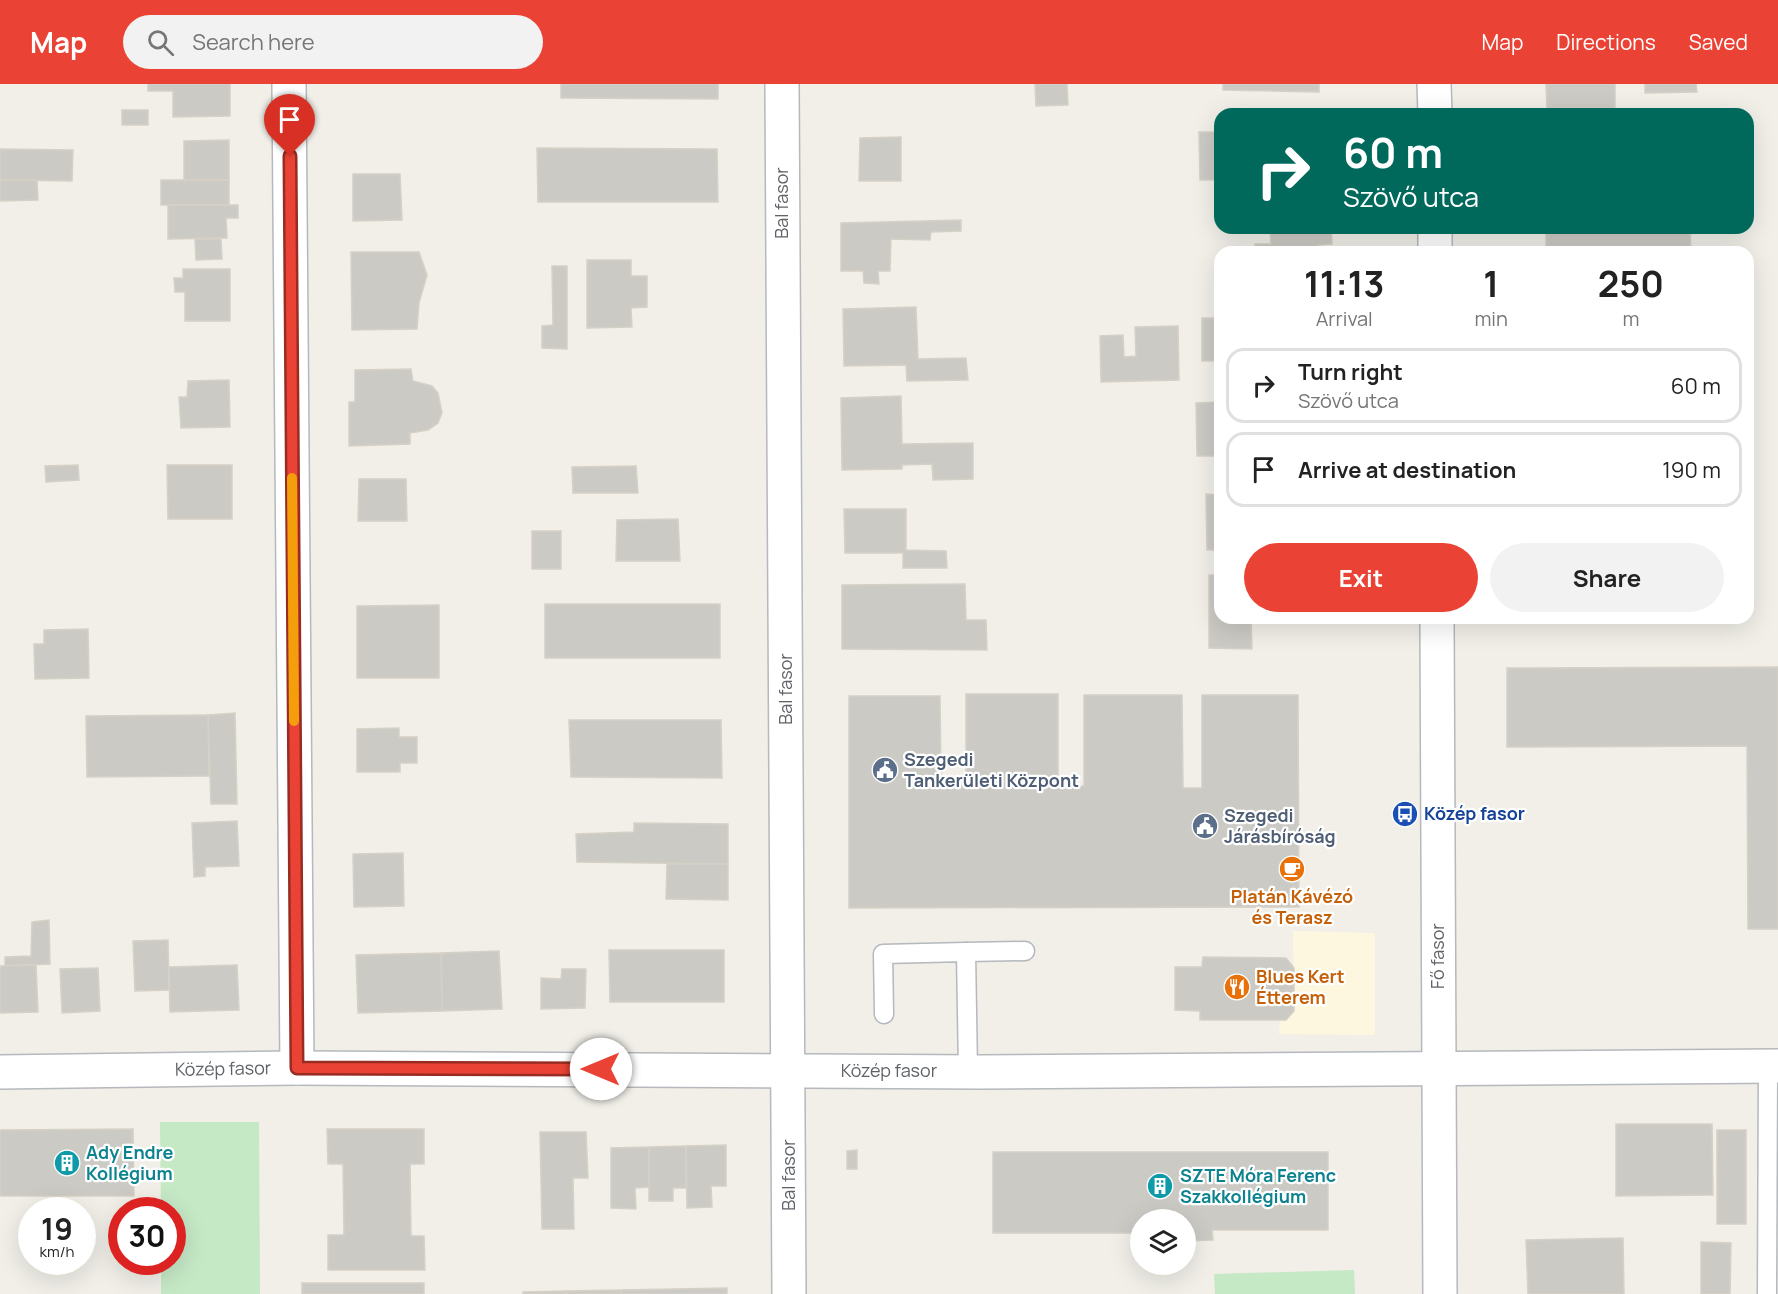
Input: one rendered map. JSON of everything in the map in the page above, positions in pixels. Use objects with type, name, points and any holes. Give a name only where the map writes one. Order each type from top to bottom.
[{"type":"street","points":[[289,84],[297,1068]]},
{"type":"street","name":"Bal fasor","points":[[782,84],[789,1294]]},
{"type":"street","points":[[1434,84],[1435,108]]},
{"type":"street","name":"Fő fasor","points":[[1437,624],[1440,1294]]},
{"type":"street","name":"Közép fasor","points":[[0,1072],[297,1068],[968,1072],[1773,1067]]},
{"type":"lane","points":[[884,1014],[883,954],[1025,951]]},
{"type":"lane","points":[[966,952],[968,1072]]},
{"type":"lane","points":[[1767,1294],[1773,1067]]},
{"type":"shaded area","points":[[1293,931],[1375,933],[1375,1035],[1279,1034],[1280,1019],[1286,1020],[1294,1011]]},
{"type":"green space","points":[[160,1122],[259,1122],[260,1294],[161,1294],[161,1275],[186,1275],[186,1197],[161,1197]]},
{"type":"green space","points":[[1354,1270],[1355,1294],[1215,1294],[1214,1274]]},
{"type":"building","points":[[148,84],[230,84],[230,116],[173,117],[173,91],[148,91]]},
{"type":"building","points":[[561,84],[718,84],[718,99],[561,98]]},
{"type":"building","points":[[1035,84],[1067,84],[1068,105],[1036,106]]},
{"type":"building","points":[[1223,84],[1319,84],[1319,92],[1223,90]]},
{"type":"building","points":[[1546,84],[1615,84],[1615,108],[1547,108]]},
{"type":"building","points":[[1645,84],[1696,84],[1697,92],[1645,93]]},
{"type":"building","points":[[122,110],[148,110],[148,125],[122,125]]},
{"type":"building","points":[[1199,132],[1214,132],[1214,180],[1200,180]]},
{"type":"building","points":[[901,137],[901,181],[859,181],[860,138]]},
{"type":"building","points":[[229,140],[229,180],[184,180],[184,141]]},
{"type":"building","points":[[537,148],[717,149],[718,202],[538,202]]},
{"type":"building","points":[[0,149],[73,150],[72,181],[0,180]]},
{"type":"building","points":[[353,174],[400,174],[402,220],[353,221]]},
{"type":"building","points":[[0,180],[37,180],[38,200],[0,201]]},
{"type":"building","points":[[161,180],[229,180],[229,205],[161,205]]},
{"type":"building","points":[[168,205],[238,205],[238,218],[226,218],[227,238],[168,239]]},
{"type":"building","points":[[961,220],[961,231],[931,232],[930,240],[891,239],[890,271],[878,271],[879,284],[864,283],[863,271],[841,271],[841,223]]},
{"type":"building","points":[[1270,234],[1331,234],[1332,244],[1255,246],[1255,244],[1271,244]]},
{"type":"building","points":[[1546,234],[1690,234],[1691,246],[1546,246]]},
{"type":"building","points":[[195,239],[221,239],[222,259],[196,260]]},
{"type":"building","points":[[351,252],[419,252],[427,275],[419,303],[417,329],[352,330]]},
{"type":"building","points":[[587,260],[631,260],[631,276],[647,276],[647,307],[631,308],[632,327],[587,328]]},
{"type":"building","points":[[552,266],[567,266],[567,349],[542,348],[542,326],[553,325]]},
{"type":"building","points":[[183,269],[230,269],[230,321],[185,321],[185,292],[175,292],[174,278],[183,278]]},
{"type":"building","points":[[916,307],[918,359],[966,358],[968,380],[907,381],[906,365],[844,366],[843,309]]},
{"type":"building","points":[[1202,318],[1214,318],[1214,361],[1202,361]]},
{"type":"building","points":[[1178,326],[1179,380],[1101,382],[1100,336],[1123,335],[1124,357],[1136,356],[1135,327]]},
{"type":"building","points":[[411,369],[413,381],[432,386],[438,393],[442,413],[438,423],[428,430],[410,433],[410,444],[349,446],[349,402],[355,402],[355,370]]},
{"type":"building","points":[[229,380],[230,427],[181,428],[179,397],[187,397],[188,381]]},
{"type":"building","points":[[901,396],[902,444],[973,443],[973,479],[933,480],[932,464],[902,465],[902,469],[842,470],[841,398]]},
{"type":"building","points":[[1214,402],[1214,456],[1197,456],[1196,403]]},
{"type":"building","points":[[78,465],[79,480],[46,482],[45,466]]},
{"type":"building","points":[[167,465],[232,465],[232,519],[168,519]]},
{"type":"building","points":[[636,466],[638,493],[573,493],[572,467]]},
{"type":"building","points":[[359,479],[406,479],[407,521],[358,521]]},
{"type":"building","points":[[1206,494],[1214,495],[1214,550],[1207,550]]},
{"type":"building","points":[[844,509],[906,509],[906,550],[946,551],[947,568],[903,568],[903,553],[845,553]]},
{"type":"building","points":[[678,519],[680,561],[616,561],[617,520]]},
{"type":"building","points":[[532,531],[561,531],[561,569],[532,569]]},
{"type":"building","points":[[1209,575],[1214,575],[1214,624],[1251,624],[1252,649],[1209,648]]},
{"type":"building","points":[[965,584],[966,620],[986,620],[987,650],[842,649],[842,585]]},
{"type":"building","points":[[545,604],[720,604],[720,658],[545,658]]},
{"type":"building","points":[[439,605],[439,678],[357,678],[357,606]]},
{"type":"building","points":[[88,629],[89,678],[35,679],[34,644],[44,644],[44,630]]},
{"type":"building","points":[[1778,667],[1778,929],[1748,929],[1747,746],[1507,747],[1507,668]]},
{"type":"building","points":[[966,694],[1058,694],[1058,786],[1084,786],[1084,695],[1182,695],[1183,788],[1202,788],[1202,695],[1298,695],[1299,907],[849,908],[849,696],[940,696],[941,780],[966,780]]},
{"type":"building","points":[[235,713],[237,804],[211,804],[208,715]]},
{"type":"building","points":[[208,715],[209,776],[87,777],[86,716]]},
{"type":"building","points":[[569,720],[721,720],[722,778],[571,777]]},
{"type":"building","points":[[399,728],[399,737],[417,737],[417,763],[400,763],[400,772],[357,772],[357,729]]},
{"type":"building","points":[[237,821],[239,866],[205,867],[205,876],[194,877],[192,823]]},
{"type":"building","points":[[634,823],[728,824],[728,864],[577,862],[576,834],[634,832]]},
{"type":"building","points":[[403,853],[404,906],[354,907],[353,854]]},
{"type":"building","points":[[667,864],[728,864],[728,900],[666,899]]},
{"type":"building","points":[[49,920],[50,964],[5,966],[5,957],[31,956],[32,922]]},
{"type":"building","points":[[168,940],[169,990],[135,991],[133,941]]},
{"type":"building","points":[[609,950],[724,950],[724,1002],[610,1002]]},
{"type":"building","points":[[499,951],[502,1009],[442,1011],[441,953]]},
{"type":"building","points":[[441,953],[442,1011],[358,1013],[356,955]]},
{"type":"building","points":[[1203,957],[1286,958],[1294,968],[1294,1011],[1286,1020],[1200,1020],[1200,1011],[1175,1010],[1175,967],[1202,967]]},
{"type":"building","points":[[36,965],[38,1012],[0,1013],[0,966]]},
{"type":"building","points":[[237,965],[239,1010],[170,1012],[169,967]]},
{"type":"building","points":[[98,968],[100,1011],[62,1013],[60,969]]},
{"type":"building","points":[[562,969],[586,969],[585,1008],[541,1009],[541,978],[561,979]]},
{"type":"building","points":[[1616,1124],[1712,1124],[1713,1195],[1616,1196]]},
{"type":"building","name":"Ady Endre Kollégium","points":[[133,1129],[134,1196],[0,1196],[0,1130]]},
{"type":"building","points":[[327,1129],[424,1129],[424,1164],[410,1164],[411,1236],[424,1236],[425,1270],[328,1270],[328,1235],[344,1235],[343,1164],[328,1164]]},
{"type":"building","points":[[1717,1130],[1746,1130],[1746,1224],[1717,1224]]},
{"type":"building","points":[[540,1132],[586,1132],[588,1178],[573,1178],[574,1229],[542,1229]]},
{"type":"building","points":[[726,1145],[726,1186],[711,1186],[712,1207],[687,1208],[686,1146]]},
{"type":"building","points":[[686,1146],[686,1188],[673,1188],[673,1201],[649,1201],[649,1147]]},
{"type":"building","points":[[649,1147],[649,1187],[635,1188],[636,1209],[611,1208],[611,1148]]},
{"type":"building","points":[[857,1150],[857,1169],[847,1169],[847,1151]]},
{"type":"building","name":"SZTE Móra Ferenc Szakkollégium","points":[[993,1152],[1328,1152],[1328,1230],[1212,1230],[1213,1240],[1196,1241],[1196,1209],[1130,1209],[1130,1233],[993,1233]]},
{"type":"building","points":[[1623,1238],[1624,1294],[1528,1294],[1526,1240]]},
{"type":"building","points":[[1701,1242],[1731,1243],[1730,1294],[1701,1294]]},
{"type":"building","points":[[302,1283],[424,1283],[424,1294],[302,1294]]},
{"type":"building","points":[[727,1288],[727,1294],[621,1294],[621,1290]]},
{"type":"building","points":[[621,1290],[621,1294],[567,1294],[567,1291]]},
{"type":"building","points":[[567,1291],[567,1294],[523,1294],[523,1292]]},
{"type":"slow traffic","points":[[292,478],[294,721]]},
{"type":"place","name":"Szegedi Tankerületi Központ","points":[[885,770]]},
{"type":"place","name":"Közép fasor","points":[[1405,814]]},
{"type":"place","name":"Szegedi Járásbíróság","points":[[1205,826]]},
{"type":"place","name":"Platán Kávézó és Terasz","points":[[1292,869]]},
{"type":"place","name":"Blues Kert Étterem","points":[[1237,987]]},
{"type":"place","name":"Ady Endre Kollégium","points":[[67,1163]]},
{"type":"place","name":"SZTE Móra Ferenc Szakkollégium","points":[[1160,1186]]},
{"type":"route","points":[[290,156],[297,1068],[601,1069]]}]
